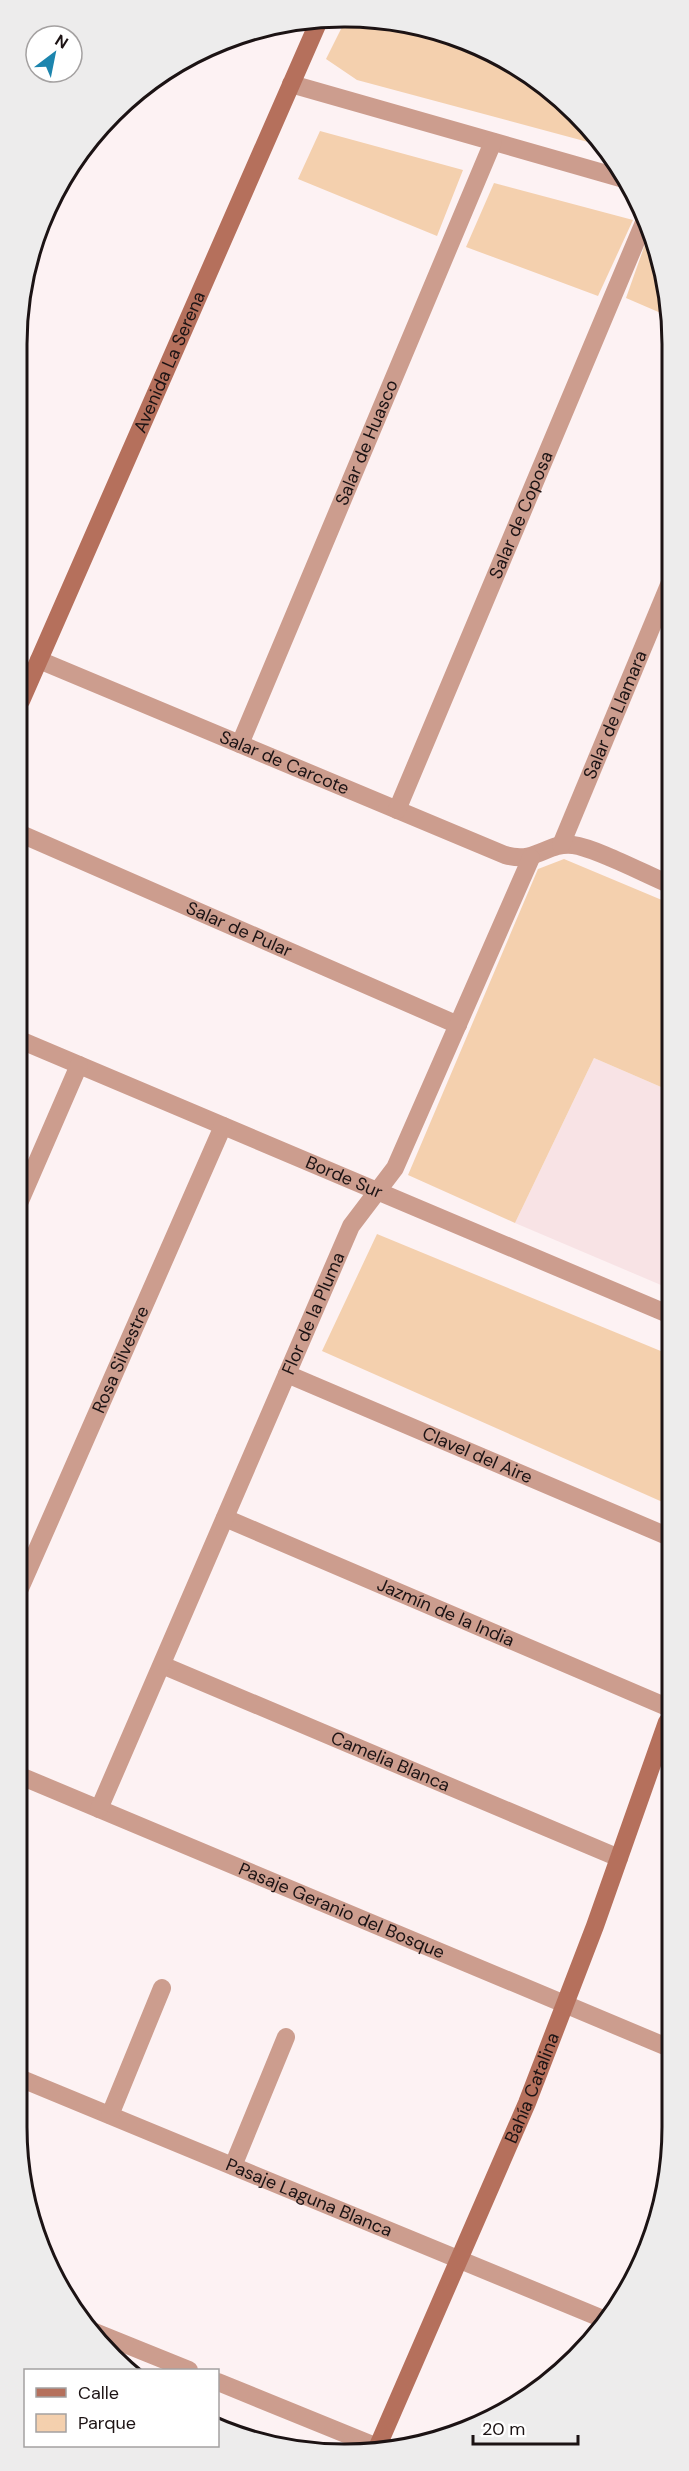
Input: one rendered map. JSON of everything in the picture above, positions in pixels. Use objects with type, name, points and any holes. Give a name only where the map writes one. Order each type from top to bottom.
[{"type":"street","name":"Avenida La Serena","points":[[27,687],[315,29]]},
{"type":"street","points":[[291,84],[613,176]]},
{"type":"street","name":"Salar de Huasco","points":[[240,744],[493,142]]},
{"type":"street","name":"Salar de Coposa","points":[[398,810],[641,230]]},
{"type":"street","name":"Salar de Llamara","points":[[561,845],[662,602]]},
{"type":"street","name":"Salar de Carcote","points":[[39,660],[505,855],[518,859],[531,858]]},
{"type":"street","name":"Salar de Pular","points":[[27,837],[458,1025]]},
{"type":"street","points":[[531,858],[561,845],[584,848],[662,881]]},
{"type":"street","name":"Flor de la Pluma","points":[[99,1809],[351,1226],[395,1168],[531,858]]},
{"type":"street","name":"Borde Sur","points":[[27,1043],[662,1311]]},
{"type":"street","points":[[27,1185],[79,1065]]},
{"type":"street","name":"Rosa Silvestre","points":[[27,1572],[223,1126]]},
{"type":"street","name":"Clavel del Aire","points":[[287,1374],[662,1533]]},
{"type":"street","name":"Jazmín de la India","points":[[225,1518],[662,1705]]},
{"type":"street","name":"Camelia Blanca","points":[[162,1665],[619,1858]]},
{"type":"street","name":"Bahía Catalina","points":[[381,2441],[460,2260],[566,2005],[662,1736]]},
{"type":"street","name":"Pasaje Geranio del Bosque","points":[[27,1779],[662,2045]]},
{"type":"street","points":[[110,2115],[162,1988]]},
{"type":"street","points":[[233,2166],[286,2037]]},
{"type":"street","name":"Pasaje Laguna Blanca","points":[[27,2081],[598,2317]]},
{"type":"street","points":[[107,2337],[187,2369]]},
{"type":"street","points":[[219,2382],[366,2443]]},
{"type":"shaded area","points":[[594,1058],[662,1087],[662,1285],[515,1223]]},
{"type":"green space","points":[[342,27],[406,33],[447,44],[485,60],[521,81],[554,106],[589,142],[357,80],[326,59]]},
{"type":"green space","points":[[320,131],[463,170],[437,236],[298,179]]},
{"type":"green space","points":[[494,183],[633,220],[598,296],[466,247]]},
{"type":"green space","points":[[645,243],[656,283],[660,313],[626,298]]},
{"type":"green space","points":[[564,859],[662,900],[662,1087],[594,1058],[515,1223],[408,1175],[538,869]]},
{"type":"green space","points":[[377,1234],[662,1352],[662,1502],[322,1351]]}]
